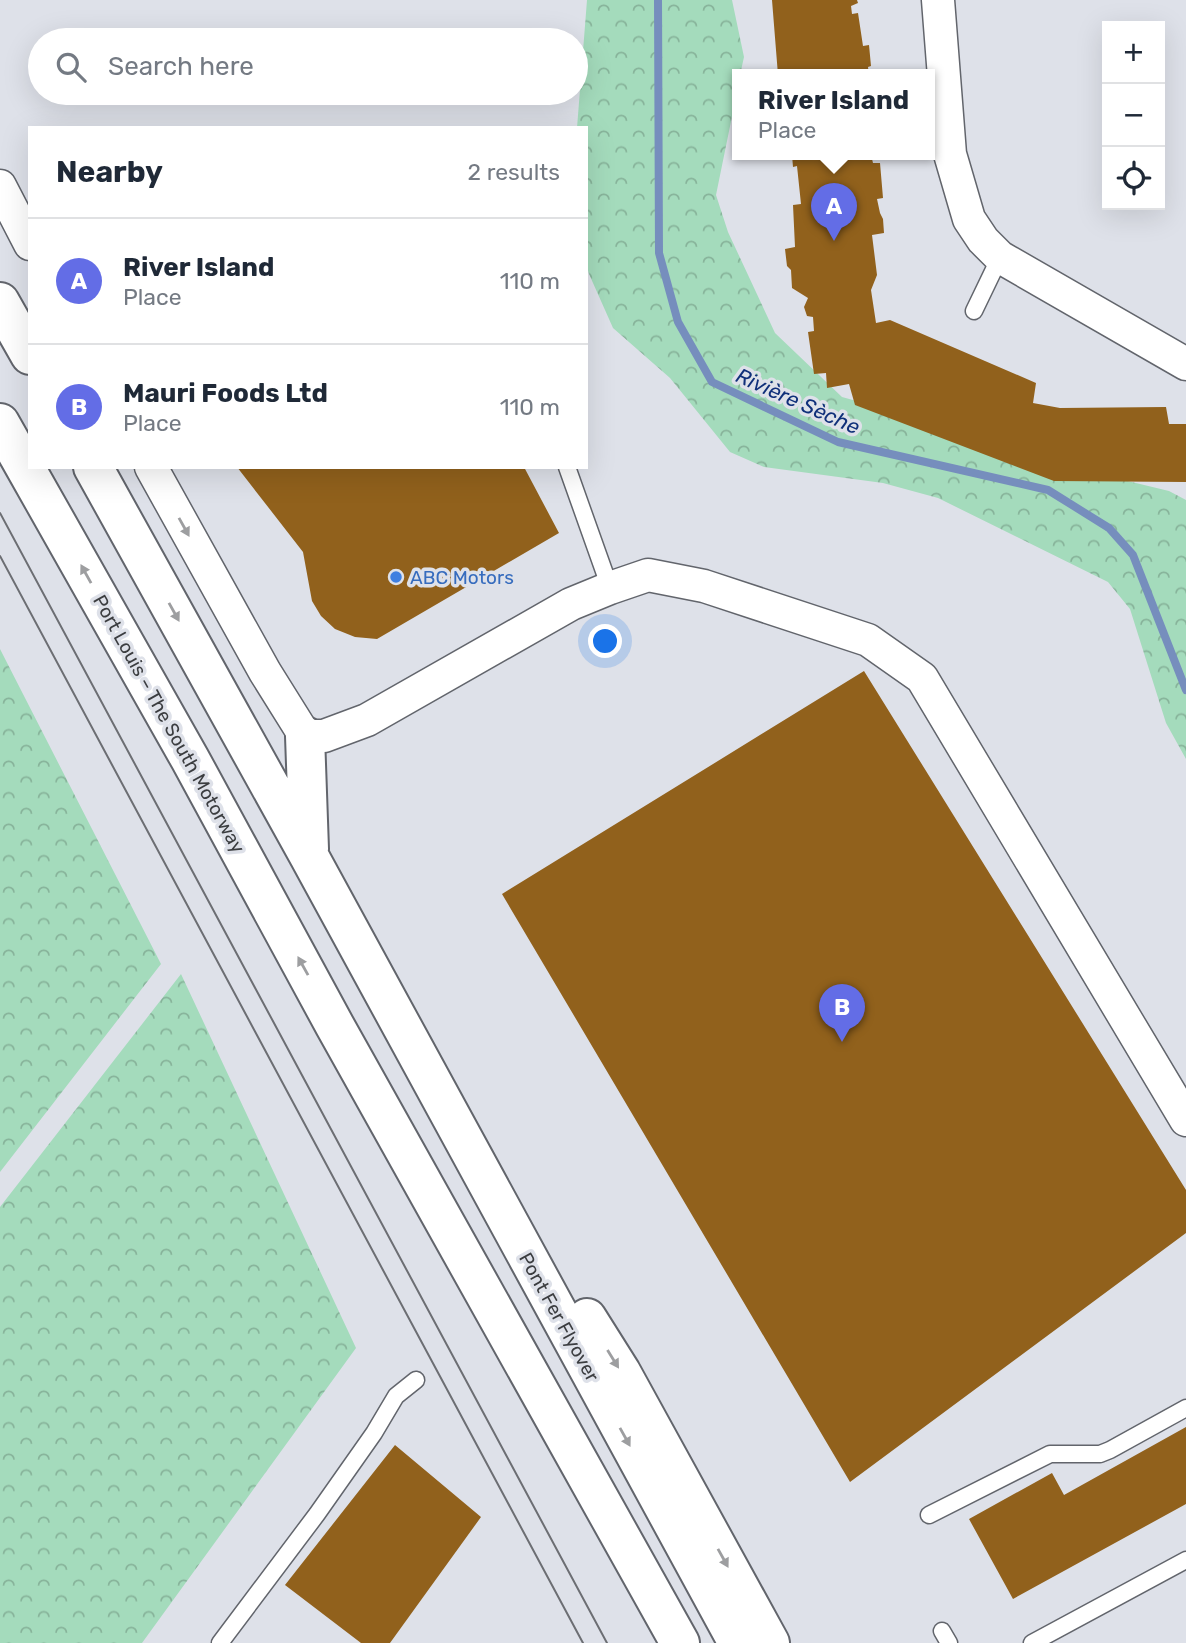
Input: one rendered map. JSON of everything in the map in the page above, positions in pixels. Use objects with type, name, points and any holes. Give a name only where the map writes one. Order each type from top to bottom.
[{"type":"highway","points":[[0,302],[28,351]]},
{"type":"highway","name":"Port Louis – The South Motorway","points":[[0,423],[190,759],[335,1026]]},
{"type":"highway","points":[[94,469],[381,990],[621,1372],[770,1643]]},
{"type":"highway","points":[[305,736],[309,856]]},
{"type":"highway","name":"Pont Fer Flyover","points":[[381,990],[738,1643]]},
{"type":"highway","points":[[335,1026],[512,1388],[603,1544],[655,1643]]},
{"type":"highway","points":[[335,1026],[680,1643]]},
{"type":"street","points":[[938,0],[950,154],[969,219],[983,240],[1000,257],[1186,364]]},
{"type":"street","points":[[0,186],[28,240]]},
{"type":"street","points":[[152,469],[271,682],[305,736],[324,736],[367,720],[571,604],[648,575],[704,586],[867,640],[922,678],[1186,1120]]},
{"type":"lane","points":[[974,311],[1000,257]]},
{"type":"lane","points":[[568,469],[610,588]]},
{"type":"lane","points":[[220,1643],[324,1504],[374,1433],[396,1396],[416,1380]]},
{"type":"lane","points":[[929,1515],[1050,1454],[1100,1454],[1186,1408]]},
{"type":"lane","points":[[1032,1643],[1186,1560]]},
{"type":"green space","points":[[587,0],[732,0],[744,57],[741,69],[732,69],[732,116],[716,195],[728,232],[775,333],[842,397],[947,426],[1020,455],[1169,491],[1186,500],[1186,759],[1166,723],[1130,609],[1108,582],[938,498],[883,483],[764,467],[730,452],[670,378],[613,328],[588,271],[588,126],[577,126],[579,105],[588,105],[588,28],[585,28]]},
{"type":"green space","points":[[0,649],[161,964],[0,1172]]},
{"type":"green space","points":[[181,974],[356,1348],[142,1643],[0,1643],[0,1207]]},
{"type":"building","points":[[772,0],[857,0],[858,3],[851,6],[852,14],[858,13],[863,46],[869,45],[871,66],[868,69],[778,69]]},
{"type":"building","points":[[792,160],[872,160],[873,163],[880,163],[883,198],[877,199],[884,233],[872,235],[877,275],[871,290],[876,323],[890,320],[1036,383],[1033,403],[1060,408],[1166,407],[1169,424],[1186,424],[1186,482],[1054,481],[855,405],[849,384],[827,388],[826,373],[814,374],[808,332],[814,331],[813,317],[807,316],[804,307],[808,298],[792,288],[791,270],[787,266],[785,249],[795,247],[793,205],[801,204],[797,166],[793,167]]},
{"type":"building","name":"ABC Motors","points":[[239,469],[525,469],[559,533],[377,639],[355,637],[335,629],[321,616],[312,601],[303,552]]},
{"type":"building","points":[[864,671],[1186,1190],[1186,1233],[850,1482],[502,894]]},
{"type":"building","points":[[1186,1427],[1186,1504],[1013,1599],[969,1519],[1052,1473],[1064,1495]]},
{"type":"building","points":[[395,1445],[481,1517],[390,1643],[361,1643],[285,1585]]},
{"type":"waterway","name":"Rivière Sèche","points":[[658,0],[659,253],[678,322],[712,382],[838,442],[1048,490],[1109,528],[1133,555],[1186,690]]},
{"type":"tram line","points":[[0,513],[607,1643]]},
{"type":"tram line","points":[[0,556],[583,1643]]},
{"type":"place","name":"River Island","points":[[834,241]]},
{"type":"place","name":"ABC Motors","points":[[396,577]]},
{"type":"place","name":"Mauri Foods Ltd","points":[[842,1042]]}]
